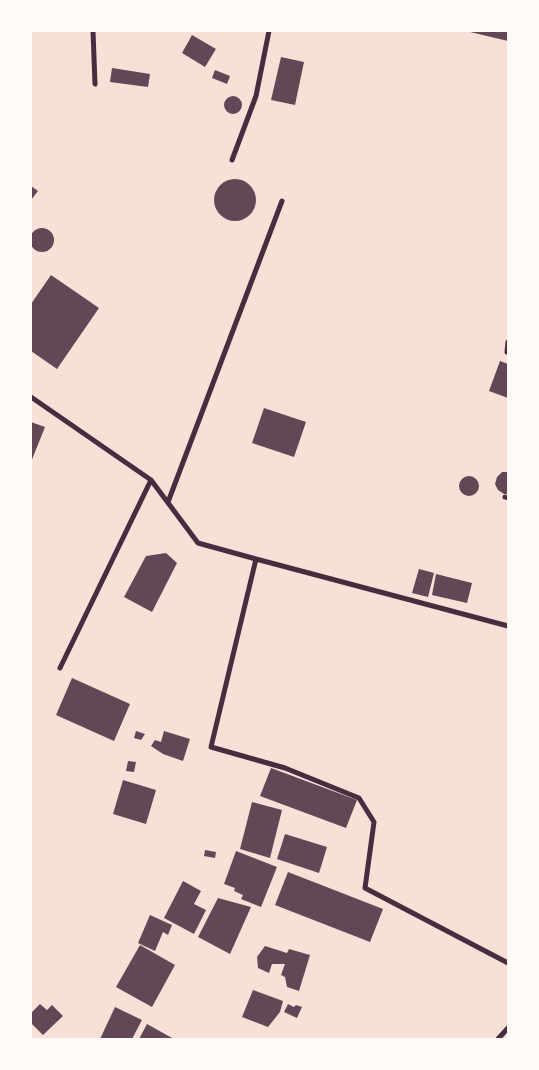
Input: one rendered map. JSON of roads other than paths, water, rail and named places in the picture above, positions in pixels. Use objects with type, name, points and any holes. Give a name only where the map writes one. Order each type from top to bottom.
[{"type":"street","points":[[94,31],[95,84]]},
{"type":"street","points":[[232,160],[256,96],[269,31]]},
{"type":"street","points":[[168,502],[282,201]]},
{"type":"street","points":[[507,352],[508,342]]},
{"type":"street","points":[[31,397],[151,480],[198,543],[508,626]]},
{"type":"street","points":[[60,668],[151,480]]},
{"type":"street","points":[[256,559],[211,747],[285,768],[359,798],[374,822],[365,888],[508,963]]},
{"type":"street","points":[[498,1039],[508,1028]]}]
